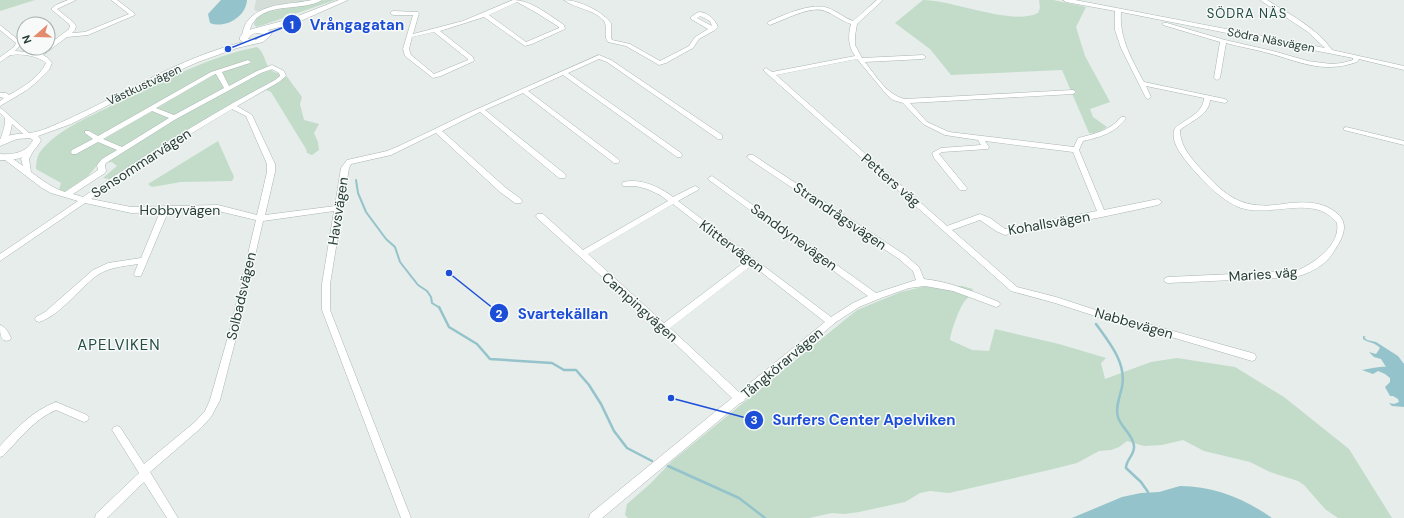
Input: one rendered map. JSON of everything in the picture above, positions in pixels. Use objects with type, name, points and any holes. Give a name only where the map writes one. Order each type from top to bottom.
[{"type":"street","points":[[56,42],[72,30],[73,26],[54,9],[72,0]]},
{"type":"street","points":[[66,35],[86,34],[132,15],[114,0]]},
{"type":"street","points":[[253,42],[244,41],[250,22],[256,15],[267,10],[319,0]]},
{"type":"street","name":"Västkustvägen","points":[[0,143],[15,136],[29,135],[48,130],[166,74],[234,44],[245,36],[259,30],[293,21],[345,0]]},
{"type":"street","points":[[410,36],[436,31],[485,15],[517,0],[529,5],[562,26],[562,29],[530,43],[523,43],[485,15]]},
{"type":"street","points":[[567,0],[598,13],[605,19],[608,24],[608,38],[610,40],[628,45],[659,63],[664,62],[691,46],[697,38],[713,29]]},
{"type":"street","points":[[880,0],[854,23],[852,43],[860,58],[889,94],[896,99],[905,101],[1072,92]]},
{"type":"street","name":"Södra Näsvägen","points":[[1066,0],[1330,51],[1404,68]]},
{"type":"street","points":[[1263,0],[1304,27],[1325,44],[1330,51]]},
{"type":"street","points":[[814,1],[821,8]]},
{"type":"street","points":[[770,23],[821,8],[827,9],[842,20],[854,23]]},
{"type":"street","points":[[1118,11],[1118,24],[1122,41],[1148,96]]},
{"type":"street","points":[[393,13],[416,13],[406,49],[408,56],[430,75],[439,75],[471,61],[470,58],[436,31]]},
{"type":"street","points":[[1132,13],[1148,20],[1223,42],[1258,48],[1320,67],[1344,65],[1355,61],[1357,57]]},
{"type":"street","name":"Västkustvägen","points":[[213,54],[236,46],[262,40],[293,21]]},
{"type":"street","points":[[250,22],[251,27],[266,32],[267,36]]},
{"type":"street","points":[[0,27],[19,43],[10,53],[0,60]]},
{"type":"street","points":[[1217,78],[1223,42]]},
{"type":"street","points":[[10,53],[16,53]]},
{"type":"street","points":[[0,143],[8,131],[9,124],[2,106],[2,98],[22,89],[48,68],[49,63],[47,60],[40,56]]},
{"type":"street","name":"Havsvägen","points":[[406,518],[326,310],[326,284],[345,168],[350,162],[389,153],[599,57],[609,61],[720,137]]},
{"type":"street","points":[[860,58],[923,57]]},
{"type":"street","name":"Petters väg","points":[[860,58],[769,72],[1016,290]]},
{"type":"street","points":[[74,152],[218,71],[248,62]]},
{"type":"street","name":"Sensommarvägen","points":[[0,258],[180,136],[277,81],[282,76],[282,72],[272,67],[227,88]]},
{"type":"street","points":[[66,195],[102,171],[101,165],[104,161],[174,118],[227,88],[218,71]]},
{"type":"street","points":[[564,73],[679,155]]},
{"type":"street","points":[[1142,83],[1200,94],[1207,98],[1225,101]]},
{"type":"street","points":[[524,91],[616,161]]},
{"type":"street","name":"Maries väg","points":[[1168,280],[1296,274],[1307,270],[1327,255],[1340,230],[1341,225],[1339,221],[1327,211],[1319,207],[1301,205],[1261,209],[1246,206],[1231,200],[1197,168],[1178,142],[1177,129],[1199,113],[1206,104],[1207,98]]},
{"type":"street","points":[[905,101],[925,124],[952,135],[1076,150]]},
{"type":"street","name":"Solbadsvägen","points":[[100,518],[144,473],[198,425],[212,407],[218,393],[235,326],[259,218],[269,182],[271,164],[249,115],[232,106]]},
{"type":"street","points":[[150,108],[174,118]]},
{"type":"street","points":[[481,110],[562,176]]},
{"type":"street","points":[[4,113],[29,135],[36,139],[25,159],[27,172]]},
{"type":"street","name":"Västkustvägen","points":[[2,158],[23,154],[76,118]]},
{"type":"street","points":[[1102,214],[1076,150],[1080,140],[1098,136],[1116,127],[1123,118]]},
{"type":"street","points":[[1346,129],[1404,143]]},
{"type":"street","points":[[438,131],[503,190],[518,201]]},
{"type":"street","points":[[87,132],[122,150]]},
{"type":"street","points":[[963,188],[935,153],[941,150],[986,146],[980,138]]},
{"type":"street","name":"Strandrågsvägen","points":[[751,157],[902,257],[916,269],[921,282]]},
{"type":"street","name":"Hobbyvägen","points":[[2,158],[27,172],[45,186],[66,195],[131,210],[218,208],[259,218],[271,218],[339,208]]},
{"type":"street","name":"Sanddynevägen","points":[[712,178],[875,296]]},
{"type":"street","name":"Klittervägen","points":[[626,184],[648,186],[674,202],[831,322]]},
{"type":"street","points":[[582,254],[674,202],[695,188]]},
{"type":"street","name":"Kohallsvägen","points":[[946,229],[980,217],[986,218],[999,230],[1005,232],[1158,202]]},
{"type":"street","points":[[138,274],[165,210]]},
{"type":"street","name":"Campingvägen","points":[[540,216],[740,398]]},
{"type":"street","points":[[40,318],[48,314],[96,272],[108,266],[144,260]]},
{"type":"street","points":[[664,328],[752,261]]},
{"type":"street","name":"Tångkörarvägen","points":[[594,518],[852,306],[906,285],[921,282],[953,288],[996,304]]},
{"type":"street","name":"Nabbevägen","points":[[1016,290],[1056,300],[1123,322],[1148,327],[1252,357]]},
{"type":"street","points":[[0,328],[7,338]]},
{"type":"street","points":[[0,453],[28,424],[48,408],[56,406],[84,418]]},
{"type":"street","points":[[117,430],[173,518]]},
{"type":"shaded area","points":[[256,0],[325,0],[264,13],[254,10]]},
{"type":"green space","points":[[0,0],[35,0],[0,11]]},
{"type":"green space","points":[[325,0],[335,0],[256,27],[254,24],[256,18],[264,13]]},
{"type":"green space","points":[[923,0],[950,4],[998,15],[1013,16],[1027,16],[1038,13],[1040,8],[1039,0],[1053,0],[1086,7],[1076,27],[1085,56],[1110,102],[1090,109],[1093,117],[1107,127],[1098,132],[1089,133],[1062,70],[951,75],[930,49],[895,23]]},
{"type":"green space","points":[[257,47],[261,51],[269,68],[278,73],[285,74],[302,97],[300,104],[304,120],[319,124],[314,133],[318,142],[319,150],[312,155],[307,153],[271,92],[266,90],[225,111],[139,167],[133,165],[110,179],[103,178],[117,166],[112,162],[99,163],[88,176],[64,192],[59,190],[61,183],[36,169],[36,162],[40,152],[55,137],[73,125],[183,72],[220,57]]},
{"type":"green space","points":[[218,141],[234,177],[232,181],[181,182],[152,187],[148,184]]},
{"type":"green space","points":[[962,286],[973,289],[960,310],[950,340],[972,350],[989,351],[995,329],[1059,344],[1106,358],[1101,363],[1105,379],[1151,362],[1177,358],[1235,367],[1284,397],[1349,449],[1392,518],[1338,518],[1325,509],[1304,485],[1298,481],[1270,472],[1250,462],[1204,451],[1183,440],[1162,445],[1144,446],[1127,441],[1119,447],[1111,450],[1099,451],[1077,463],[949,493],[930,491],[920,493],[905,502],[859,512],[844,514],[832,513],[809,518],[628,518],[625,515],[627,504],[650,484],[672,461],[857,310],[901,292],[922,287]]},
{"type":"water","points":[[221,0],[247,0],[243,12],[234,20],[222,24],[210,23],[208,14]]},
{"type":"water","points":[[1363,336],[1366,336],[1364,337],[1367,340],[1376,342],[1398,356],[1404,364],[1404,407],[1392,406],[1389,403],[1394,404],[1399,402],[1398,399],[1390,396],[1385,387],[1390,382],[1390,378],[1378,371],[1373,374],[1362,370],[1386,367],[1381,359],[1374,357],[1369,352],[1376,354],[1380,348],[1363,339]]},
{"type":"water","points":[[1180,486],[1205,488],[1229,495],[1251,505],[1272,518],[1072,518],[1122,497],[1141,493],[1159,492]]},
{"type":"waterway","points":[[356,180],[358,193],[366,212],[386,239],[395,247],[400,262],[418,285],[427,291],[431,297],[432,303],[439,308]]},
{"type":"waterway","points":[[439,308],[449,327],[477,344],[490,359],[552,363],[564,370],[576,370],[589,385],[601,404],[614,431],[627,448],[652,461]]},
{"type":"waterway","points":[[1096,324],[1116,353],[1122,370],[1122,387],[1117,406],[1117,413],[1120,421],[1132,438],[1134,446],[1126,468],[1141,482],[1148,492]]},
{"type":"waterway","points":[[668,466],[739,498],[765,518]]},
{"type":"place","name":"Vrångagatan","points":[[228,49]]},
{"type":"place","name":"Svartekällan","points":[[449,273]]},
{"type":"place","name":"Surfers Center Apelviken","points":[[671,398]]},
{"type":"district","name":"SÖDRA NÄS","points":[[1247,13]]},
{"type":"district","name":"APELVIKEN","points":[[119,345]]}]
